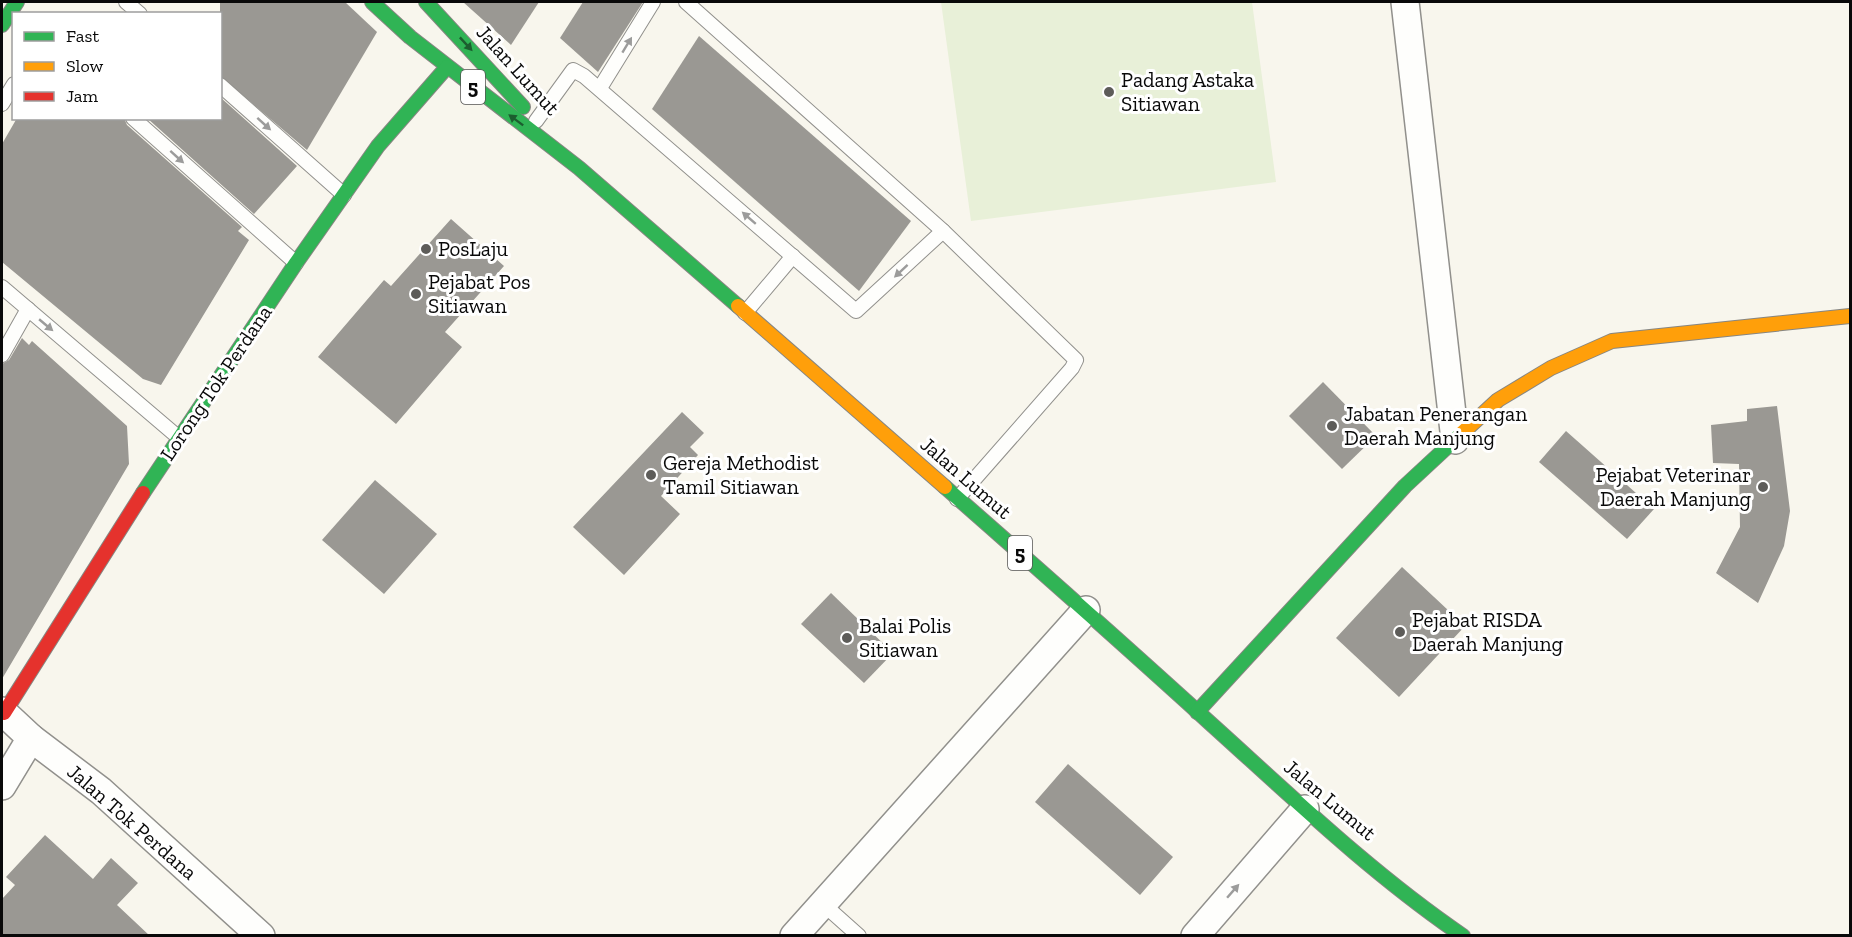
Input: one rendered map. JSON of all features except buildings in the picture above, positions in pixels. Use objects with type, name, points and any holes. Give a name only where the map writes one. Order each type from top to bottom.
[{"type":"main road","points":[[2,25],[17,2]]},
{"type":"main road","name":"Jalan Lumut","points":[[372,2],[447,67],[579,168],[1086,610],[1305,808],[1434,916],[1463,936]]},
{"type":"main road","name":"Jalan Lumut","points":[[433,4],[579,168]]},
{"type":"main road","name":"Lorong Tok Perdana","points":[[3,712],[178,437],[296,263],[378,146],[447,67]]},
{"type":"main road","points":[[1197,712],[1405,486],[1507,395],[1551,368],[1612,341],[1718,328],[1851,316]]},
{"type":"street","points":[[1405,2],[1455,440]]},
{"type":"street","points":[[794,936],[1086,610]]},
{"type":"street","name":"Jalan Tok Perdana","points":[[3,712],[31,738],[101,791],[261,936]]},
{"type":"street","points":[[2,786],[31,738]]},
{"type":"street","points":[[1195,936],[1305,808]]},
{"type":"lane","points":[[126,2],[138,12]]},
{"type":"lane","points":[[600,88],[653,2]]},
{"type":"lane","points":[[686,2],[943,231],[1076,360],[1072,368],[957,498]]},
{"type":"lane","points":[[536,121],[573,70],[600,88],[856,311],[943,231]]},
{"type":"lane","points":[[2,104],[12,87]]},
{"type":"lane","points":[[222,87],[344,195]]},
{"type":"lane","points":[[135,120],[296,263]]},
{"type":"lane","points":[[745,313],[793,256]]},
{"type":"lane","points":[[2,287],[178,437]]},
{"type":"lane","points":[[2,355],[28,309]]},
{"type":"lane","points":[[822,903],[859,936]]},
{"type":"green space","name":"Padang Astaka Sitiawan","points":[[941,2],[1252,2],[1276,182],[971,221]]},
{"type":"traffic: fast","points":[[2,25],[17,2]]},
{"type":"traffic: fast","points":[[372,2],[410,37],[579,168],[738,306]]},
{"type":"traffic: fast","points":[[426,2],[523,107]]},
{"type":"traffic: fast","points":[[143,493],[296,263],[378,146],[447,67]]},
{"type":"traffic: fast","points":[[1197,712],[1405,486],[1460,435]]},
{"type":"traffic: fast","points":[[945,487],[1364,861],[1463,936]]},
{"type":"traffic: slow","points":[[738,306],[945,487]]},
{"type":"traffic: slow","points":[[1460,435],[1498,400],[1551,368],[1612,341],[1850,316]]},
{"type":"traffic: jam","points":[[4,713],[143,493]]},
{"type":"place","name":"Padang Astaka Sitiawan","points":[[1109,92]]},
{"type":"place","name":"PosLaju","points":[[426,249]]},
{"type":"place","name":"Pejabat Pos Sitiawan","points":[[416,294]]},
{"type":"place","name":"Jabatan Penerangan Daerah Manjung","points":[[1332,426]]},
{"type":"place","name":"Gereja Methodist Tamil Sitiawan","points":[[651,475]]},
{"type":"place","name":"Pejabat Veterinar Daerah Manjung","points":[[1763,487]]},
{"type":"place","name":"Pejabat RISDA Daerah Manjung","points":[[1400,632]]},
{"type":"place","name":"Balai Polis Sitiawan","points":[[847,638]]}]
